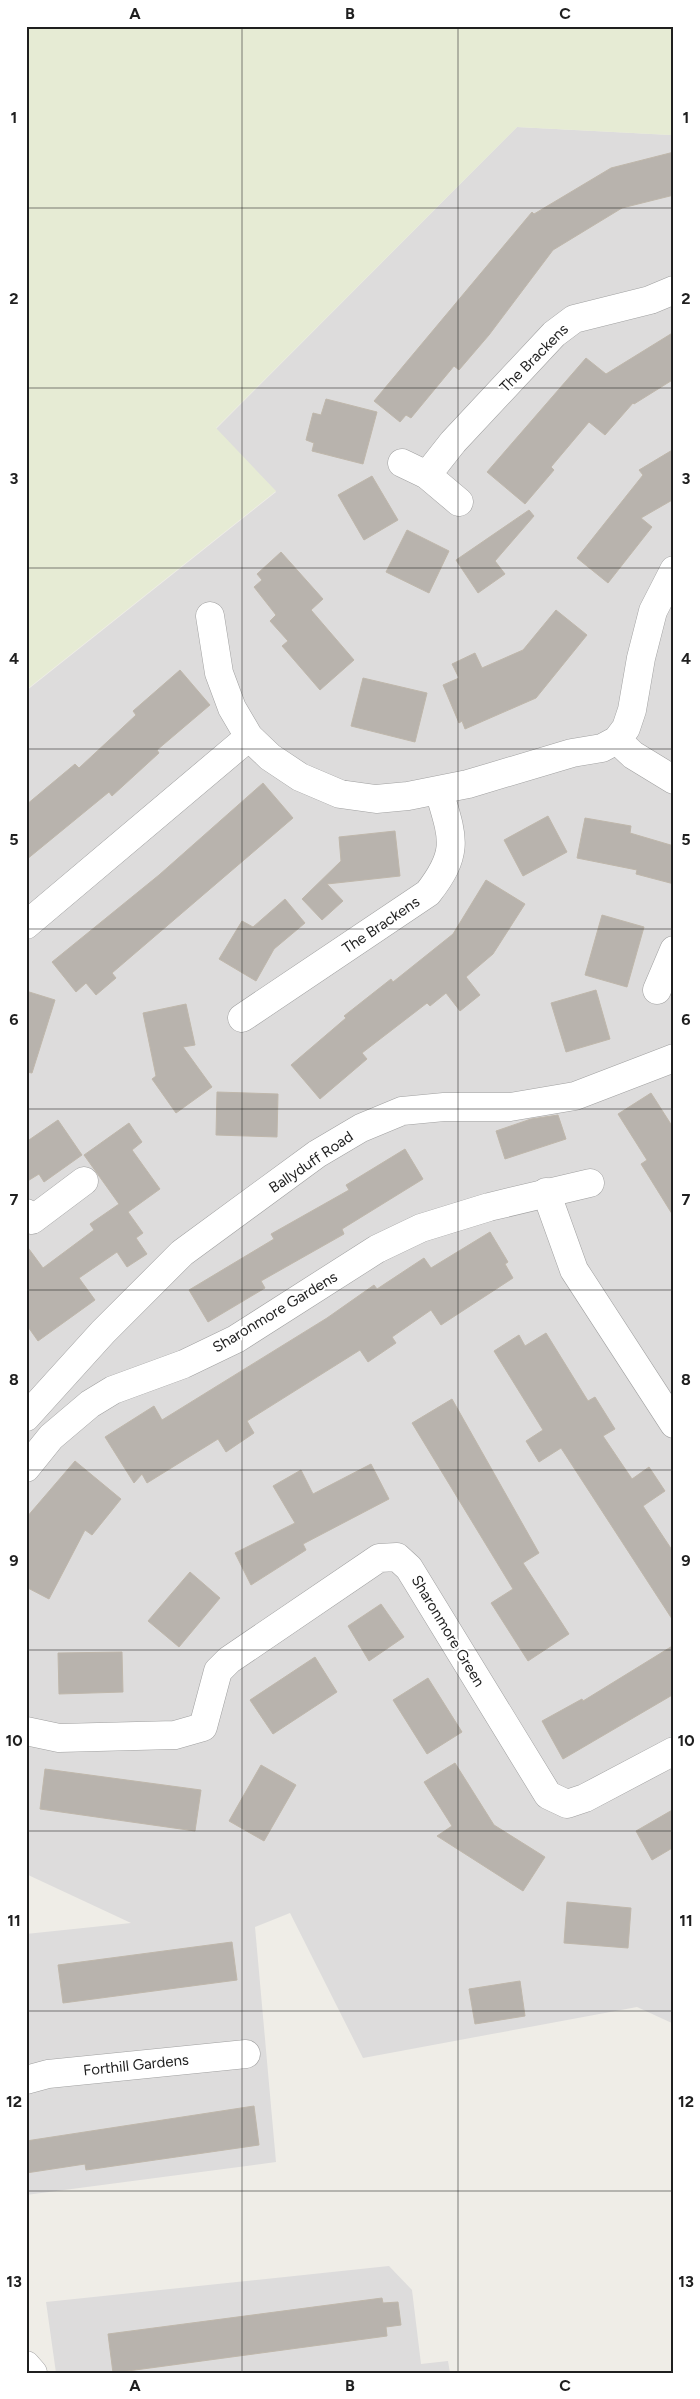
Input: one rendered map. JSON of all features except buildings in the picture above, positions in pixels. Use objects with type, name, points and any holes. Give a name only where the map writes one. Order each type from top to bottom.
[{"type":"street","name":"The Brackens","points":[[427,475],[453,442],[554,334],[574,319],[650,300],[674,290]]},
{"type":"street","points":[[402,463],[427,475],[459,502]]},
{"type":"street","points":[[210,616],[219,673],[232,708],[249,737],[270,757],[300,777],[340,794],[376,799],[439,791],[572,753],[602,748],[617,740],[626,728],[632,710],[641,658],[653,611],[674,570]]},
{"type":"street","points":[[26,925],[249,737]]},
{"type":"street","points":[[617,740],[633,755],[674,780]]},
{"type":"street","name":"The Brackens","points":[[242,1018],[428,893],[444,872],[451,850],[449,826],[439,791]]},
{"type":"street","points":[[657,990],[674,950]]},
{"type":"street","name":"Ballyduff Road","points":[[26,1418],[103,1332],[182,1253],[317,1154],[361,1128],[402,1111],[444,1107],[510,1107],[574,1096],[674,1058]]},
{"type":"street","points":[[26,1213],[32,1220],[84,1181]]},
{"type":"street","name":"Sharonmore Gardens","points":[[26,1468],[67,1422],[106,1394],[133,1381],[184,1364],[236,1339],[377,1249],[421,1228],[489,1207],[590,1183]]},
{"type":"street","points":[[546,1192],[574,1270],[674,1424]]},
{"type":"street","name":"Sharonmore Green","points":[[26,1731],[59,1738],[175,1735],[203,1727],[218,1671],[229,1660],[380,1558],[397,1557],[409,1568],[548,1795],[567,1804],[585,1798],[674,1751]]},
{"type":"street","name":"Forthill Gardens","points":[[26,2080],[48,2074],[246,2054]]},
{"type":"street","points":[[26,2365],[33,2373]]},
{"type":"shaded area","points":[[517,127],[671,135],[674,132],[674,2024],[637,2007],[363,2058],[290,1913],[255,1927],[276,2162],[26,2195],[26,1934],[131,1923],[26,1874],[26,691],[276,492],[216,429]]},
{"type":"shaded area","points":[[389,2266],[412,2290],[421,2364],[448,2361],[450,2373],[56,2373],[46,2302]]},
{"type":"green space","points":[[26,26],[674,26],[674,132],[671,135],[517,127],[216,428],[276,491],[26,690]]}]
